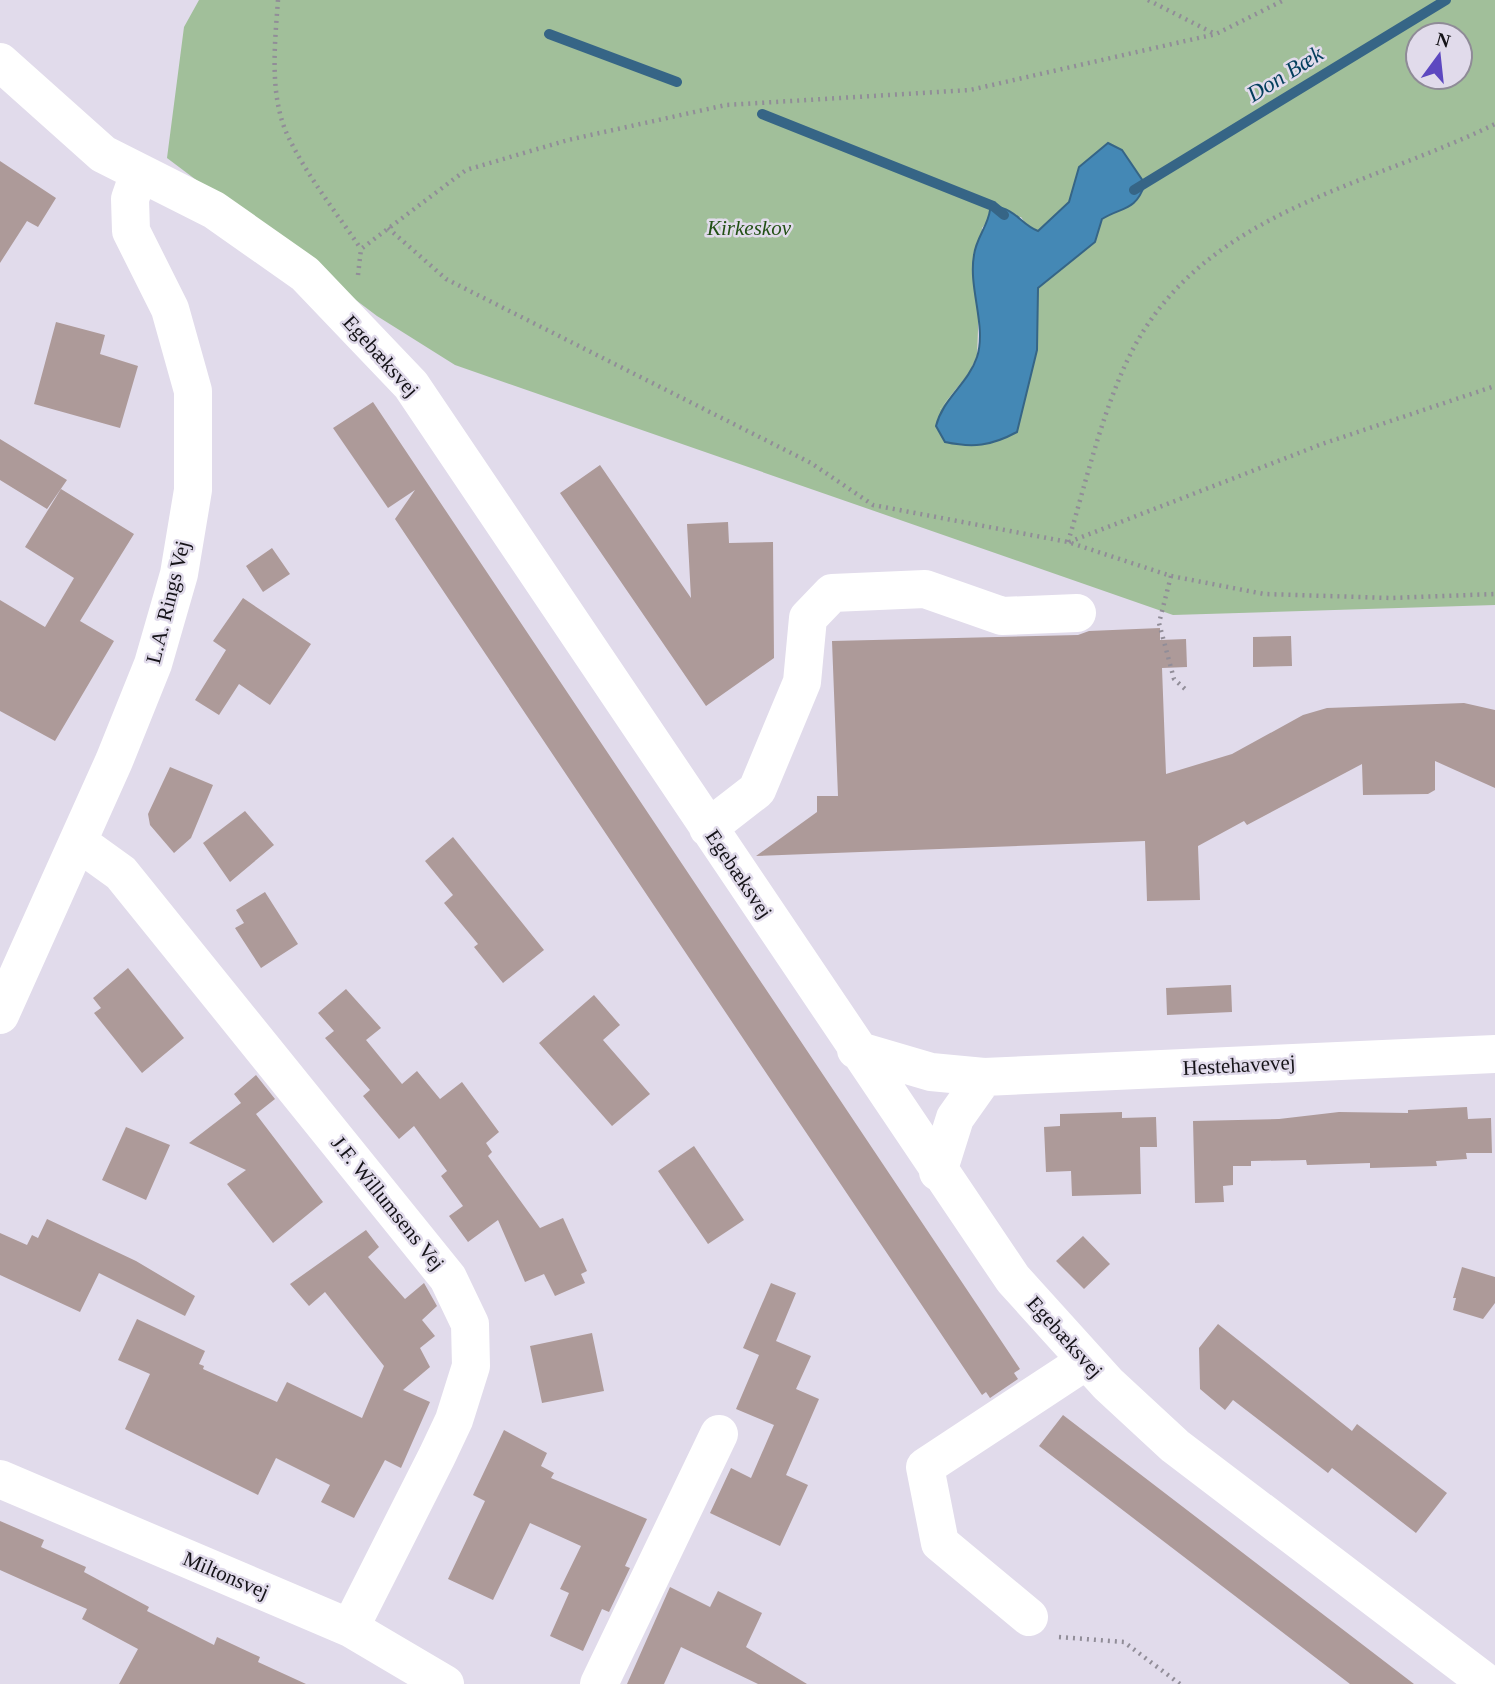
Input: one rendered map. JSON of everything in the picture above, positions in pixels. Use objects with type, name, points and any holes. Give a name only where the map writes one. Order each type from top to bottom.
[{"type":"street","name":"Egebæksvej","points":[[0,62],[103,155],[214,210],[305,274],[411,385],[938,1172],[1013,1279],[1086,1361],[1175,1446],[1488,1684]]},
{"type":"street","name":"L.A. Rings Vej","points":[[0,1015],[78,842],[153,664],[179,574],[193,490],[193,391],[170,309],[131,231],[130,199],[139,173]]},
{"type":"street","points":[[708,828],[757,790],[802,682],[808,618],[832,593],[925,589],[1002,616],[1077,613]]},
{"type":"street","name":"J.F. Willumsens Vej","points":[[78,842],[121,873],[139,895],[449,1278],[470,1324],[471,1366],[454,1420],[350,1628]]},
{"type":"street","name":"Hestehavevej","points":[[856,1050],[931,1072],[984,1077],[1495,1054]]},
{"type":"street","points":[[938,1172],[955,1118],[984,1077]]},
{"type":"street","points":[[1029,1617],[940,1543],[925,1467],[1086,1361]]},
{"type":"street","points":[[599,1684],[719,1434]]},
{"type":"street","name":"Miltonsvej","points":[[0,1479],[350,1628],[445,1684]]},
{"type":"path","points":[[278,0],[275,57],[277,91],[287,133],[361,249],[352,324]]},
{"type":"path","points":[[1148,0],[1216,34]]},
{"type":"path","points":[[361,249],[466,170],[568,140],[726,105],[970,90],[1216,34],[1284,0]]},
{"type":"path","points":[[1068,542],[1118,384],[1145,327],[1197,266],[1271,217],[1445,149],[1495,124]]},
{"type":"path","points":[[388,228],[446,279],[811,463],[873,505],[1068,542],[1171,576],[1264,594],[1391,598],[1495,594]]},
{"type":"path","points":[[1068,542],[1322,444],[1495,386]]},
{"type":"path","points":[[1171,576],[1159,623],[1174,679],[1185,689]]},
{"type":"path","points":[[1029,1617],[1061,1638],[1124,1642],[1180,1684]]},
{"type":"green space","name":"Kirkeskov","points":[[199,0],[1495,0],[1495,605],[1173,615],[455,365],[377,316],[167,158],[184,27]],"holes":[[[1122,150],[1145,185],[1133,204],[1102,219],[1095,242],[1038,288],[1036,295],[940,409],[969,373],[977,356],[982,228],[989,220],[1021,217],[1028,227],[1038,231],[1069,202],[1079,166]]]},
{"type":"water","points":[[1108,143],[1122,150],[1145,184],[1133,204],[1102,219],[1095,242],[1038,288],[1037,350],[1017,432],[982,445],[945,442],[936,426],[939,416],[968,375],[977,357],[980,333],[973,268],[975,249],[990,210],[993,206],[1008,210],[1038,231],[1069,202],[1079,167]]},
{"type":"building","points":[[0,161],[56,198],[38,227],[27,221],[0,263]]},
{"type":"building","points":[[56,322],[105,335],[100,354],[138,366],[120,428],[34,404]]},
{"type":"building","points":[[373,402],[1020,1369],[1014,1373],[1018,1379],[990,1398],[986,1392],[982,1395],[395,519],[415,490],[388,508],[333,428]]},
{"type":"building","points":[[0,439],[67,480],[47,509],[0,480]]},
{"type":"building","points":[[600,465],[691,598],[687,524],[728,522],[729,543],[773,542],[774,658],[706,706],[560,493]]},
{"type":"building","points":[[61,489],[134,534],[80,621],[114,641],[55,741],[0,711],[0,600],[45,627],[74,578],[25,547]]},
{"type":"building","points":[[272,548],[290,574],[263,592],[246,566]]},
{"type":"building","points":[[243,598],[311,644],[270,705],[239,684],[219,715],[195,700],[226,650],[213,641]]},
{"type":"building","points":[[1160,628],[1160,640],[1186,639],[1187,667],[1162,668],[1166,774],[1232,754],[1303,715],[1327,708],[1464,703],[1495,710],[1495,788],[1435,761],[1435,790],[1428,794],[1363,795],[1362,764],[1247,825],[1244,821],[1198,846],[1200,900],[1147,901],[1145,841],[756,856],[817,812],[817,796],[838,796],[832,641],[1078,635],[1089,631]]},
{"type":"building","points":[[1291,636],[1292,666],[1253,667],[1253,637]]},
{"type":"building","points":[[170,767],[213,785],[191,838],[174,853],[150,825],[148,814]]},
{"type":"building","points":[[245,811],[274,845],[230,882],[203,843]]},
{"type":"building","points":[[453,837],[544,950],[503,983],[474,947],[478,944],[444,903],[453,895],[425,861]]},
{"type":"building","points":[[265,892],[298,944],[261,968],[235,928],[244,923],[236,910]]},
{"type":"building","points":[[128,968],[184,1038],[142,1073],[94,1013],[101,1008],[93,998]]},
{"type":"building","points":[[1231,985],[1232,1012],[1167,1015],[1166,988]]},
{"type":"building","points":[[346,989],[381,1028],[366,1040],[402,1084],[417,1071],[440,1099],[462,1082],[499,1132],[486,1143],[492,1152],[488,1156],[540,1228],[563,1218],[587,1271],[581,1274],[585,1283],[555,1296],[544,1274],[525,1282],[498,1220],[468,1242],[449,1216],[463,1206],[441,1176],[447,1171],[414,1126],[399,1139],[363,1096],[370,1090],[325,1038],[334,1031],[318,1013]]},
{"type":"building","points":[[594,995],[620,1025],[603,1040],[650,1094],[612,1126],[539,1043]]},
{"type":"building","points":[[256,1075],[275,1099],[256,1114],[323,1202],[273,1243],[227,1184],[246,1170],[189,1143],[241,1103],[234,1094]]},
{"type":"building","points":[[1467,1107],[1468,1119],[1491,1118],[1492,1153],[1466,1153],[1467,1159],[1436,1161],[1437,1166],[1370,1168],[1370,1163],[1307,1165],[1306,1160],[1251,1161],[1251,1166],[1233,1166],[1233,1185],[1223,1186],[1224,1202],[1195,1203],[1193,1121],[1279,1119],[1339,1112],[1408,1113],[1408,1110]]},
{"type":"building","points":[[1122,1112],[1122,1118],[1156,1117],[1157,1147],[1140,1147],[1141,1194],[1072,1196],[1071,1171],[1046,1172],[1044,1127],[1060,1126],[1060,1114]]},
{"type":"building","points":[[126,1127],[170,1145],[146,1200],[102,1180]]},
{"type":"building","points":[[694,1146],[744,1220],[708,1244],[658,1171]]},
{"type":"building","points":[[47,1219],[136,1261],[195,1296],[185,1316],[99,1273],[80,1312],[0,1275],[0,1233],[27,1245],[32,1235],[38,1238]]},
{"type":"building","points":[[366,1230],[379,1247],[368,1257],[405,1299],[424,1283],[437,1306],[422,1320],[435,1336],[420,1348],[430,1367],[403,1390],[430,1402],[401,1468],[385,1460],[354,1518],[321,1502],[330,1485],[276,1458],[258,1495],[125,1429],[150,1374],[118,1360],[137,1319],[205,1351],[199,1364],[204,1366],[203,1369],[277,1402],[287,1382],[362,1418],[384,1366],[325,1292],[309,1306],[290,1284]]},
{"type":"building","points":[[1083,1236],[1110,1264],[1084,1289],[1056,1261]]},
{"type":"building","points":[[1462,1267],[1495,1277],[1495,1303],[1483,1319],[1453,1310],[1456,1298],[1453,1298]]},
{"type":"building","points":[[771,1283],[796,1293],[776,1341],[811,1356],[796,1389],[819,1399],[786,1475],[808,1485],[780,1546],[710,1513],[731,1468],[751,1478],[774,1425],[736,1409],[759,1355],[743,1348]]},
{"type":"building","points":[[1218,1324],[1352,1431],[1357,1424],[1447,1493],[1416,1533],[1332,1468],[1328,1473],[1233,1400],[1225,1410],[1200,1389],[1199,1348]]},
{"type":"building","points":[[592,1333],[604,1391],[542,1403],[530,1346]]},
{"type":"building","points":[[1063,1415],[1414,1684],[1350,1684],[1039,1446]]},
{"type":"building","points":[[504,1430],[547,1453],[541,1466],[554,1473],[551,1478],[647,1519],[625,1566],[630,1568],[609,1612],[602,1609],[583,1651],[550,1636],[569,1593],[560,1589],[581,1546],[530,1523],[493,1600],[448,1579],[485,1501],[473,1495]]},
{"type":"building","points":[[0,1521],[44,1540],[41,1547],[86,1567],[84,1572],[149,1607],[147,1611],[214,1645],[217,1637],[260,1657],[258,1662],[306,1684],[119,1684],[138,1649],[82,1619],[87,1609],[0,1570]]},
{"type":"building","points":[[670,1587],[710,1607],[718,1591],[762,1613],[746,1647],[807,1684],[758,1684],[681,1647],[664,1684],[627,1684]]},
{"type":"waterway","name":"Don Bæk","points":[[1134,190],[1446,0]]},
{"type":"waterway","points":[[549,34],[677,82]]},
{"type":"waterway","points":[[762,114],[993,206],[1004,215]]}]
